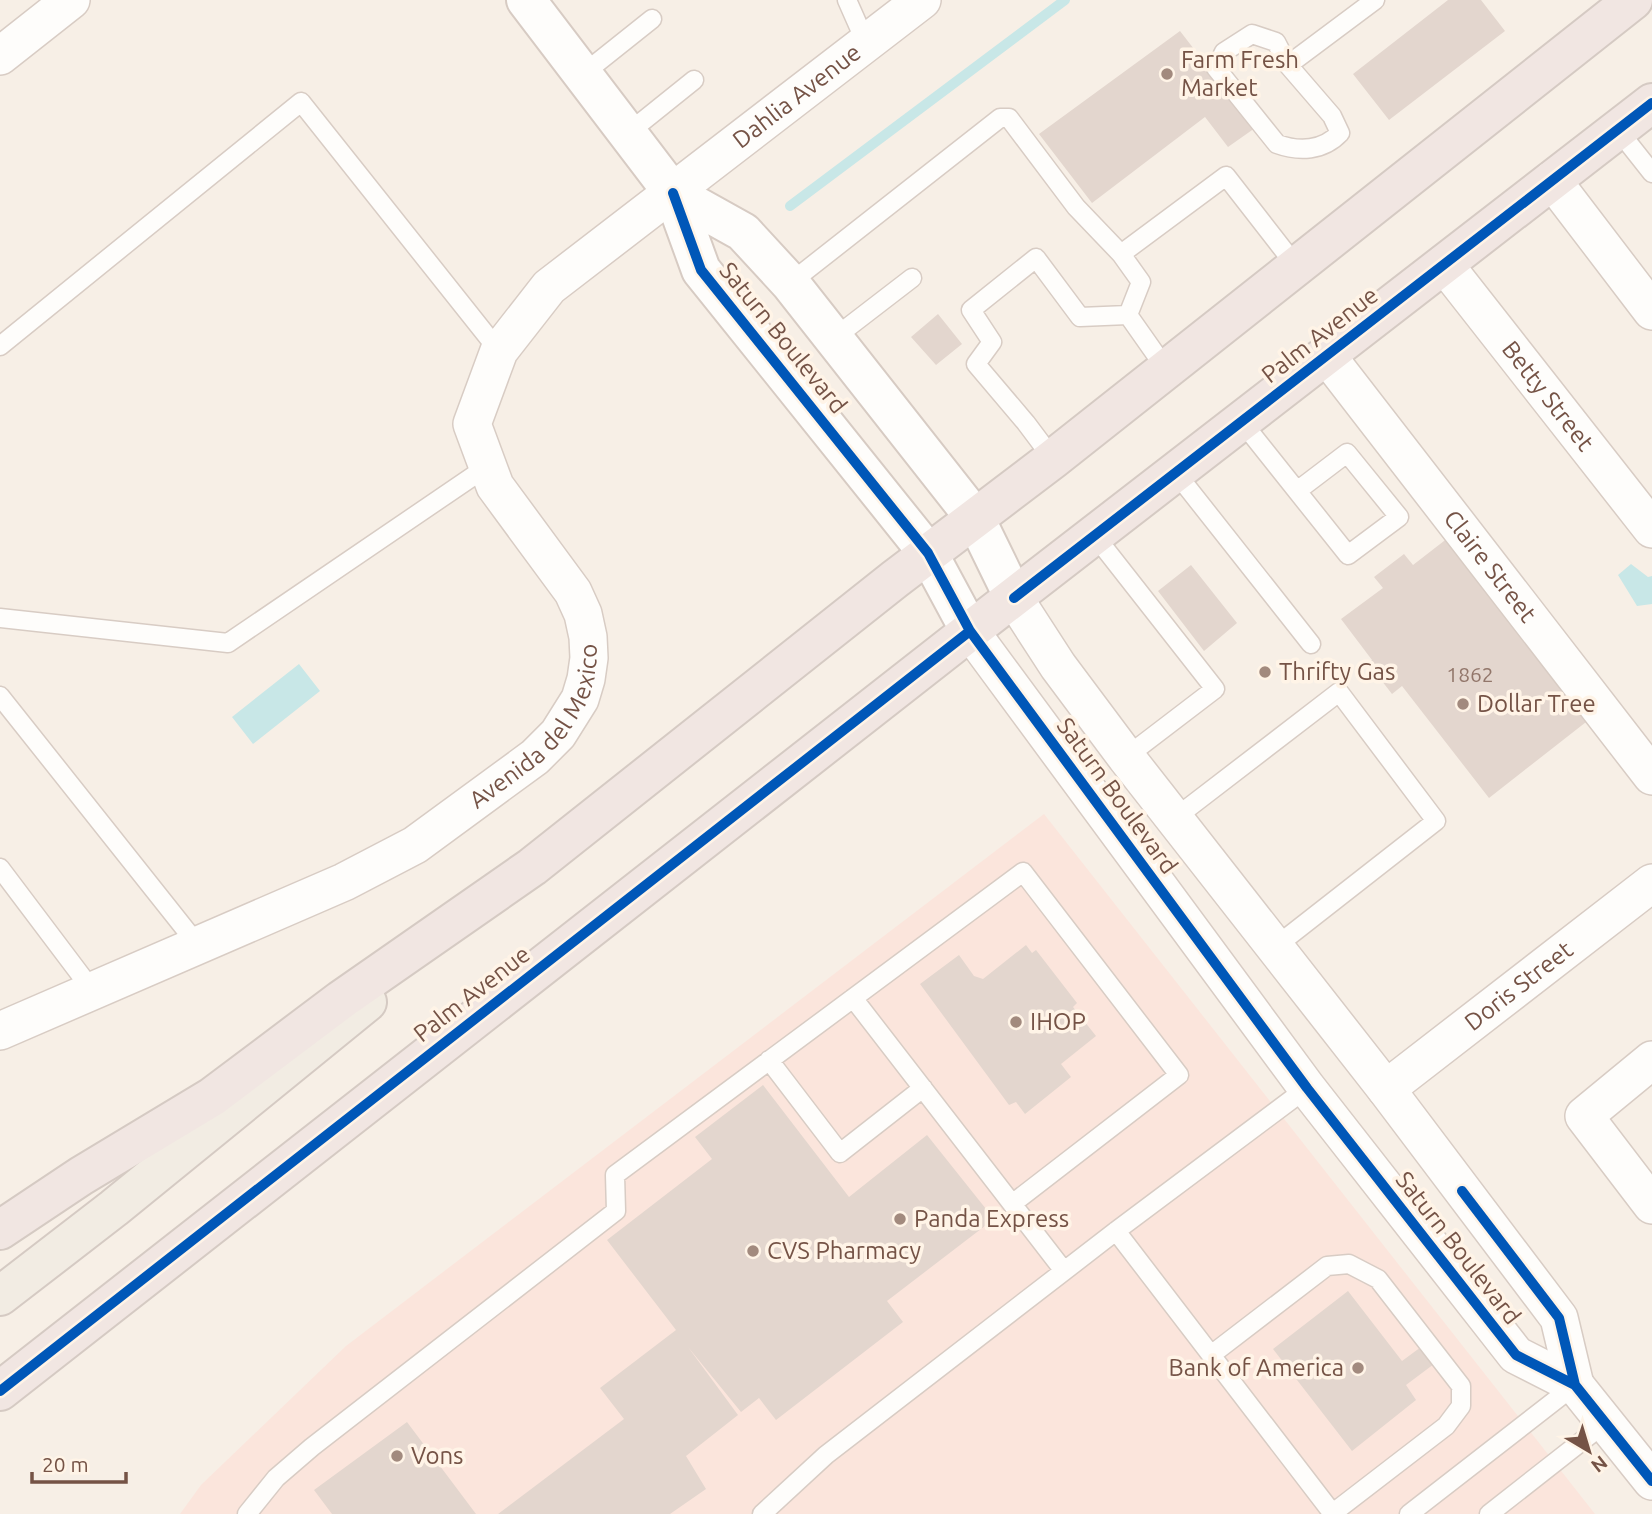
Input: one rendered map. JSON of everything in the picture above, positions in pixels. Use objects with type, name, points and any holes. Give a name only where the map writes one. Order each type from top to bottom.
[{"type":"highway","points":[[0,1230],[80,1176],[212,1097],[341,1000],[532,867],[1633,0]]},
{"type":"highway","name":"Palm Avenue","points":[[0,1391],[970,631],[1652,103]]},
{"type":"highway","points":[[0,1198],[21,1188],[80,1176]]},
{"type":"main road","name":"Saturn Boulevard","points":[[526,0],[673,192],[701,270],[929,553],[970,631]]},
{"type":"main road","name":"Saturn Boulevard","points":[[673,192],[743,232],[790,283],[975,518],[1014,598]]},
{"type":"main road","points":[[0,1296],[114,1208],[532,867]]},
{"type":"street","points":[[0,56],[71,0]]},
{"type":"street","name":"Dahlia Avenue","points":[[673,192],[922,0]]},
{"type":"street","points":[[1552,180],[1652,311]]},
{"type":"street","name":"Avenida del Mexico","points":[[0,1031],[344,882],[415,845],[535,757],[558,734],[580,699],[589,658],[583,614],[573,592],[495,486],[472,424],[499,351],[549,287],[673,192]]},
{"type":"street","name":"Betty Street","points":[[1444,264],[1652,529]]},
{"type":"street","name":"Claire Street","points":[[1327,356],[1652,776]]},
{"type":"street","name":"Saturn Boulevard","points":[[1014,598],[1058,666],[1126,757],[1386,1089],[1559,1318],[1575,1385]]},
{"type":"street","name":"Saturn Boulevard","points":[[970,631],[1307,1088],[1516,1355],[1575,1385],[1652,1481]]},
{"type":"street","name":"Doris Street","points":[[1386,1089],[1652,883]]},
{"type":"street","points":[[1652,1060],[1584,1116],[1652,1205]]},
{"type":"lane","points":[[847,0],[866,43]]},
{"type":"lane","points":[[1288,65],[1375,0]]},
{"type":"lane","points":[[583,75],[652,19]]},
{"type":"lane","points":[[1252,34],[1276,42],[1288,65],[1332,116],[1340,133],[1330,143],[1311,149],[1288,148],[1277,144],[1216,68],[1224,52],[1252,34]]},
{"type":"lane","points":[[628,133],[694,80]]},
{"type":"lane","points":[[0,346],[301,102],[499,351]]},
{"type":"lane","points":[[790,283],[1000,118],[1009,118],[1076,207],[1121,254],[1141,282],[1128,315]]},
{"type":"lane","points":[[1618,130],[1652,173]]},
{"type":"lane","points":[[1121,254],[1226,176],[1296,266]]},
{"type":"lane","points":[[1053,458],[976,364],[992,342],[971,310],[1036,258],[1080,317],[1128,315]]},
{"type":"lane","points":[[834,338],[912,278]]},
{"type":"lane","points":[[1128,315],[1166,369]]},
{"type":"lane","points":[[1242,422],[1348,555],[1399,517],[1347,453],[1297,491]]},
{"type":"lane","points":[[0,618],[228,643],[488,466]]},
{"type":"lane","points":[[1176,473],[1311,644]]},
{"type":"lane","points":[[1095,536],[1215,689],[1126,757]]},
{"type":"lane","points":[[1175,818],[1339,692],[1436,821],[1275,947]]},
{"type":"lane","points":[[0,696],[197,944]]},
{"type":"lane","points":[[0,868],[92,990]]},
{"type":"lane","points":[[247,1514],[276,1478],[312,1447],[616,1210],[615,1175],[1023,872],[1179,1075],[1012,1204]]},
{"type":"lane","points":[[853,998],[1064,1271]]},
{"type":"lane","points":[[769,1060],[840,1153],[923,1088]]},
{"type":"lane","points":[[762,1514],[826,1455],[1116,1231],[1307,1088]]},
{"type":"lane","points":[[1116,1231],[1211,1355],[1333,1513],[1446,1426],[1461,1406],[1461,1386],[1378,1279],[1349,1264],[1327,1266],[1211,1355]]},
{"type":"lane","points":[[1409,1514],[1575,1385]]},
{"type":"lane","points":[[1489,1514],[1605,1423]]},
{"type":"shaded area","points":[[1044,814],[1595,1514],[180,1514],[201,1485],[346,1346]]},
{"type":"water","points":[[1631,564],[1648,577],[1652,576],[1652,604],[1637,606],[1618,575]]},
{"type":"water","points":[[299,664],[320,691],[253,744],[232,717]]},
{"type":"building","points":[[1448,0],[1481,0],[1505,31],[1389,120],[1353,74]]},
{"type":"building","name":"Farm Fresh Market","points":[[1180,31],[1255,128],[1228,147],[1205,117],[1092,203],[1039,134]]},
{"type":"building","points":[[938,314],[962,344],[936,365],[911,337]]},
{"type":"building","points":[[1453,534],[1595,715],[1489,798],[1402,686],[1392,694],[1368,663],[1372,660],[1341,619],[1383,588],[1374,577],[1404,554],[1413,565]]},
{"type":"building","points":[[1191,565],[1237,623],[1204,651],[1158,591]]},
{"type":"building","name":"IHOP","points":[[1026,945],[1032,953],[1036,950],[1077,1003],[1073,1007],[1096,1036],[1061,1064],[1071,1077],[1025,1114],[1016,1102],[1009,1105],[920,984],[959,955],[974,976],[983,979]]},
{"type":"building","name":"CVS Pharmacy","points":[[763,1085],[849,1197],[927,1135],[994,1219],[887,1301],[903,1322],[776,1420],[759,1398],[741,1412],[688,1347],[738,1415],[686,1456],[706,1489],[670,1514],[498,1514],[624,1419],[600,1388],[676,1330],[607,1240],[712,1159],[695,1137]]},
{"type":"building","name":"Bank of America","points":[[1348,1291],[1402,1361],[1421,1347],[1434,1364],[1406,1385],[1416,1400],[1352,1451],[1273,1349]]},
{"type":"building","name":"Vons","points":[[407,1422],[476,1514],[332,1514],[314,1490]]},
{"type":"waterway","points":[[790,206],[1065,0]]},
{"type":"cycle path","points":[[1014,598],[1652,103]]},
{"type":"cycle path","points":[[673,193],[701,270],[928,553],[970,631],[1307,1088],[1516,1355],[1575,1385],[1652,1481]]},
{"type":"cycle path","points":[[0,1391],[970,631]]},
{"type":"cycle path","points":[[1462,1191],[1559,1318],[1575,1385]]},
{"type":"place","name":"Farm Fresh Market","points":[[1167,74]]},
{"type":"place","name":"Thrifty Gas","points":[[1265,672]]},
{"type":"place","name":"Dollar Tree","points":[[1463,704]]},
{"type":"place","name":"IHOP","points":[[1016,1022]]},
{"type":"place","name":"Panda Express","points":[[900,1219]]},
{"type":"place","name":"CVS Pharmacy","points":[[753,1251]]},
{"type":"place","name":"Bank of America","points":[[1358,1368]]},
{"type":"place","name":"Vons","points":[[397,1456]]}]
